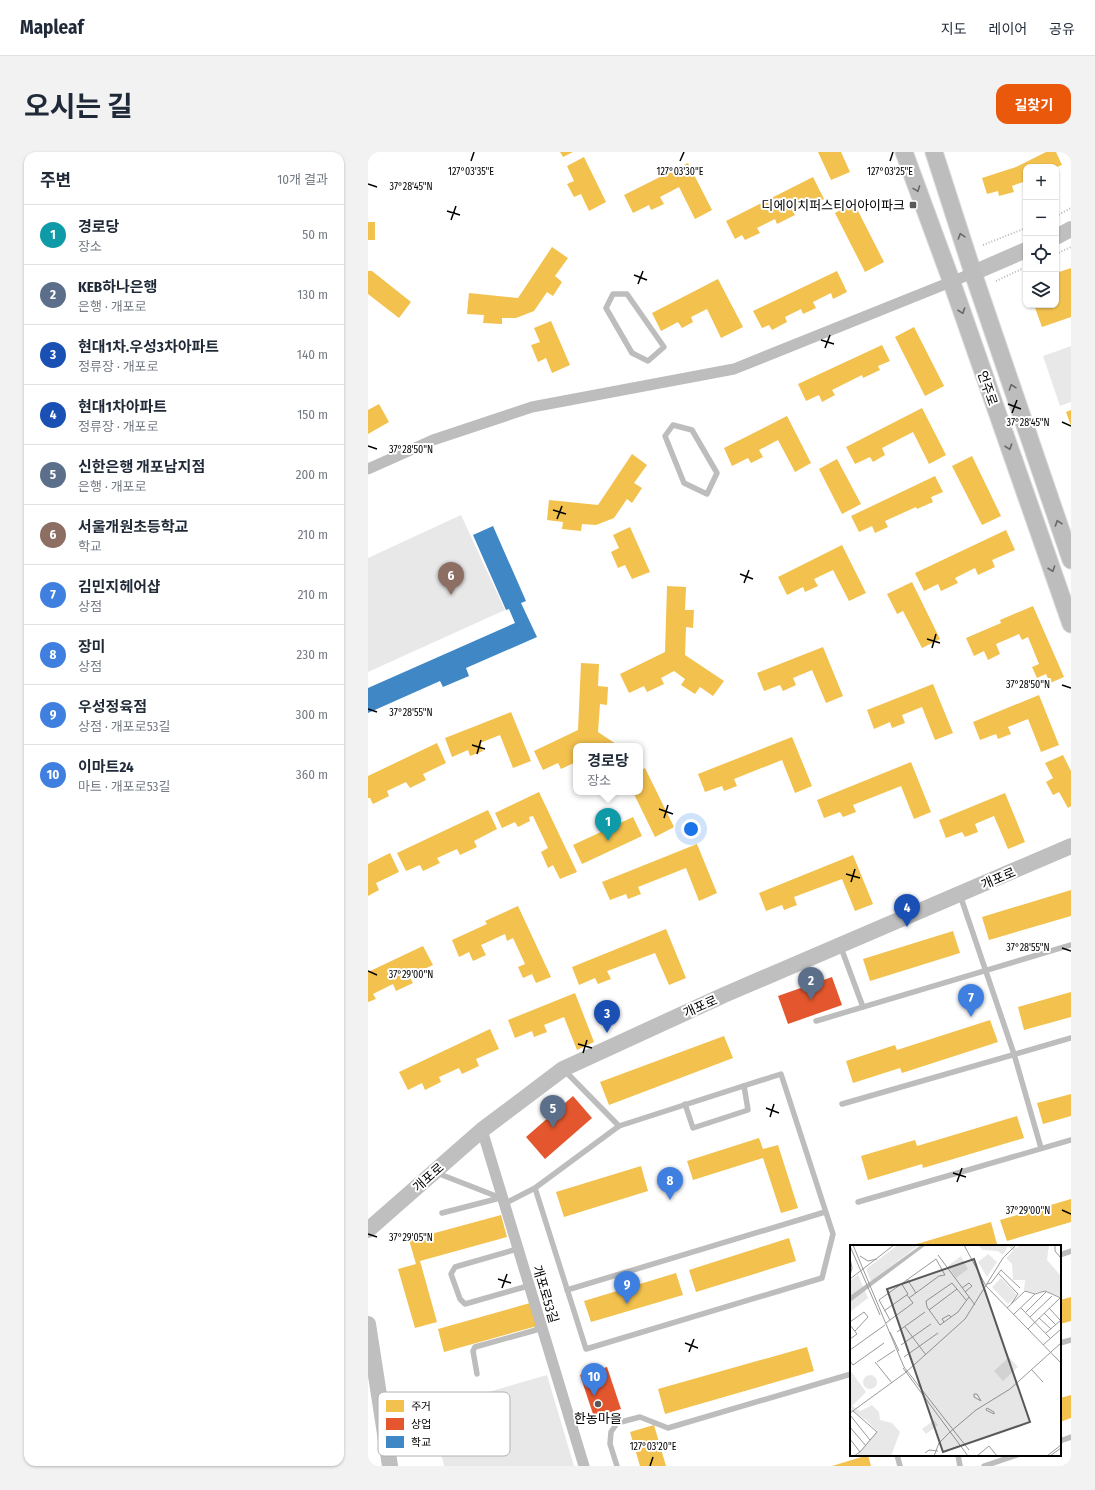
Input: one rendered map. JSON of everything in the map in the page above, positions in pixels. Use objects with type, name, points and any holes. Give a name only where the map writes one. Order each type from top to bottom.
[{"type":"main road","name":"언주로","points":[[904,152],[951,280],[1071,624]]},
{"type":"main road","name":"언주로","points":[[934,152],[973,273],[1071,560]]},
{"type":"street","points":[[1058,236],[1071,229]]},
{"type":"street","points":[[368,469],[433,440],[532,407],[734,368],[951,280],[973,273],[1023,251]]},
{"type":"street","name":"개포로","points":[[368,1230],[482,1130],[563,1069],[724,995],[1071,846]]},
{"type":"street","name":"개포로53길","points":[[482,1130],[502,1201],[584,1466]]},
{"type":"street","points":[[368,1324],[379,1392]]},
{"type":"street","points":[[388,1456],[390,1466]]},
{"type":"lane","points":[[613,294],[627,294],[664,347],[648,361],[632,353],[606,308],[613,294]]},
{"type":"lane","points":[[673,425],[692,430],[717,473],[707,494],[684,483],[665,436],[673,425]]},
{"type":"lane","points":[[959,894],[1014,1054],[1041,1148]]},
{"type":"lane","points":[[840,945],[863,1007]]},
{"type":"lane","points":[[816,1021],[1071,945]]},
{"type":"lane","points":[[842,1104],[1071,1038]]},
{"type":"lane","points":[[563,1069],[619,1126]]},
{"type":"lane","points":[[442,1213],[502,1201],[535,1188],[619,1126],[781,1074],[833,1234],[822,1278],[586,1349],[535,1188]]},
{"type":"lane","points":[[685,1104],[693,1128],[748,1110],[744,1086]]},
{"type":"lane","points":[[858,1202],[1071,1140]]},
{"type":"lane","points":[[433,1172],[502,1201],[539,1324],[538,1328],[475,1347],[473,1351],[476,1374]]},
{"type":"lane","points":[[567,1290],[825,1212]]},
{"type":"lane","points":[[517,1249],[455,1267],[452,1269],[451,1274],[460,1300],[465,1304],[528,1286]]},
{"type":"lane","points":[[1061,1255],[1071,1251]]},
{"type":"lane","points":[[1061,1343],[1071,1340]]},
{"type":"lane","points":[[617,1466],[610,1444],[611,1432],[617,1423],[640,1417],[668,1428],[850,1374]]},
{"type":"lane","points":[[1061,1441],[1071,1437]]},
{"type":"lane","points":[[897,1456],[900,1466]]},
{"type":"lane","points":[[958,1456],[960,1466]]},
{"type":"lane","points":[[984,1466],[1014,1456]]},
{"type":"path","points":[[1059,214],[1071,208]]},
{"type":"path","points":[[983,245],[1023,229]]},
{"type":"path","points":[[1059,253],[1071,247]]},
{"type":"path","points":[[996,281],[1023,268]]},
{"type":"shaded area","points":[[1071,346],[1071,402],[1060,406],[1043,356]]},
{"type":"shaded area","points":[[461,515],[505,610],[368,672],[368,558]]},
{"type":"shaded area","points":[[547,1375],[574,1466],[444,1466],[442,1456],[510,1456],[510,1392],[489,1392]]},
{"type":"building: 주거","points":[[560,152],[573,152],[563,157]]},
{"type":"building: 주거","points":[[818,152],[841,152],[850,172],[831,180]]},
{"type":"building: 주거","points":[[1046,152],[1056,152],[1062,165],[1059,166],[1059,164],[1023,164],[1023,182],[1012,186],[1014,192],[999,196],[998,191],[987,194],[982,178],[1016,167]]},
{"type":"building: 주거","points":[[584,157],[606,202],[589,211],[581,194],[574,197],[567,184],[574,181],[567,166]]},
{"type":"building: 주거","points":[[688,163],[712,210],[695,219],[679,187],[660,197],[664,204],[651,210],[649,205],[633,213],[624,195]]},
{"type":"building: 주거","points":[[813,177],[824,199],[808,207],[806,203],[792,210],[795,215],[777,224],[775,219],[757,228],[760,233],[745,240],[742,235],[735,239],[726,221]]},
{"type":"building: 주거","points":[[854,203],[884,262],[865,272],[835,213]]},
{"type":"building: 주거","points":[[368,222],[375,222],[375,240],[368,240]]},
{"type":"building: 주거","points":[[552,247],[568,258],[555,276],[562,282],[553,296],[547,292],[534,311],[516,318],[502,318],[502,324],[483,323],[484,315],[467,314],[469,293],[518,298]]},
{"type":"building: 주거","points":[[1071,268],[1071,317],[1042,327],[1035,308],[1059,308],[1059,272]]},
{"type":"building: 주거","points":[[368,271],[372,271],[411,302],[399,318],[368,294]]},
{"type":"building: 주거","points":[[837,271],[847,292],[833,299],[831,293],[813,302],[816,308],[803,314],[801,309],[785,317],[787,322],[772,330],[769,325],[762,328],[753,311]]},
{"type":"building: 주거","points":[[718,279],[743,327],[721,338],[707,309],[691,317],[693,322],[682,328],[678,322],[661,331],[652,313]]},
{"type":"building: 주거","points":[[551,321],[570,365],[552,373],[546,358],[538,362],[531,345],[540,342],[534,328]]},
{"type":"building: 주거","points":[[914,327],[944,386],[925,396],[895,337]]},
{"type":"building: 주거","points":[[882,345],[890,361],[878,366],[880,370],[863,378],[862,375],[832,390],[835,395],[822,402],[819,395],[806,401],[798,384]]},
{"type":"building: 주거","points":[[379,404],[389,422],[368,434],[368,410]]},
{"type":"building: 주거","points":[[922,408],[946,455],[929,464],[913,432],[882,448],[885,455],[873,462],[870,457],[855,464],[846,447]]},
{"type":"building: 주거","points":[[1071,410],[1071,426],[1066,412]]},
{"type":"building: 주거","points":[[787,416],[811,463],[795,472],[778,440],[759,450],[763,457],[751,463],[748,458],[732,466],[724,448]]},
{"type":"building: 주거","points":[[632,454],[647,465],[634,483],[642,488],[632,503],[627,499],[614,518],[596,525],[582,524],[581,531],[562,529],[563,522],[547,520],[549,500],[598,505]]},
{"type":"building: 주거","points":[[972,456],[1001,516],[982,525],[952,466]]},
{"type":"building: 주거","points":[[837,459],[861,504],[842,514],[819,469]]},
{"type":"building: 주거","points":[[935,476],[943,492],[931,497],[933,502],[917,509],[916,507],[885,521],[888,527],[875,533],[872,526],[859,532],[851,516]]},
{"type":"building: 주거","points":[[630,527],[650,572],[632,579],[625,565],[618,568],[611,552],[619,548],[613,535]]},
{"type":"building: 주거","points":[[1006,530],[1015,550],[992,560],[995,567],[978,575],[975,568],[955,578],[958,583],[941,591],[938,584],[924,591],[915,573]]},
{"type":"building: 주거","points":[[842,545],[866,593],[849,601],[833,570],[814,579],[818,586],[805,592],[803,587],[787,595],[778,577]]},
{"type":"building: 주거","points":[[912,582],[940,639],[922,648],[903,611],[897,614],[887,594]]},
{"type":"building: 주거","points":[[667,586],[686,587],[685,610],[694,610],[693,628],[686,627],[685,655],[724,681],[713,696],[700,687],[695,694],[681,685],[685,679],[674,671],[661,678],[664,684],[647,692],[644,686],[629,693],[620,674],[665,652]]},
{"type":"building: 주거","points":[[1033,606],[1064,677],[1050,683],[1046,674],[1037,678],[1032,667],[1039,664],[1028,637],[1022,640],[1019,634],[996,644],[1000,654],[988,660],[984,651],[974,656],[966,638],[1001,623],[1000,620]]},
{"type":"building: 주거","points":[[823,647],[843,696],[826,703],[812,670],[793,678],[796,685],[783,691],[780,685],[764,691],[757,673]]},
{"type":"building: 주거","points":[[581,663],[599,664],[598,686],[608,687],[607,705],[600,704],[598,732],[614,743],[573,743],[573,763],[561,769],[558,763],[543,770],[534,751],[578,730]]},
{"type":"building: 주거","points":[[933,684],[953,733],[935,740],[922,707],[902,715],[905,723],[892,728],[890,722],[874,729],[867,710]]},
{"type":"building: 주거","points":[[1039,695],[1059,745],[1041,752],[1028,719],[1008,727],[1011,734],[998,739],[996,734],[980,740],[973,722]]},
{"type":"building: 주거","points":[[511,712],[531,761],[513,768],[500,735],[480,743],[483,751],[470,756],[468,750],[452,757],[445,738]]},
{"type":"building: 주거","points":[[792,737],[812,786],[795,793],[782,760],[734,779],[737,786],[724,791],[722,786],[705,792],[698,774]]},
{"type":"building: 주거","points":[[437,743],[446,763],[423,774],[426,780],[410,788],[406,782],[387,791],[389,796],[373,804],[370,798],[368,798],[368,776]]},
{"type":"building: 주거","points":[[1063,755],[1071,771],[1071,806],[1068,808],[1059,792],[1053,795],[1046,782],[1053,778],[1045,763]]},
{"type":"building: 주거","points":[[911,762],[931,812],[914,819],[901,786],[853,805],[856,812],[843,817],[840,812],[824,818],[817,800]]},
{"type":"building: 주거","points":[[645,768],[674,827],[655,837],[634,795],[643,795],[643,769]]},
{"type":"building: 주거","points":[[539,792],[577,872],[560,879],[553,865],[548,868],[541,852],[548,848],[533,816],[529,817],[530,821],[518,827],[515,822],[502,828],[495,813]]},
{"type":"building: 주거","points":[[1005,793],[1025,842],[1008,849],[994,816],[975,824],[978,832],[965,837],[962,832],[946,838],[939,820]]},
{"type":"building: 주거","points":[[488,810],[497,829],[474,841],[477,847],[460,855],[457,849],[437,858],[440,863],[423,871],[420,865],[406,871],[397,853]]},
{"type":"building: 주거","points":[[633,817],[642,836],[582,864],[573,845]]},
{"type":"building: 주거","points":[[697,844],[717,893],[699,901],[686,868],[638,887],[641,894],[628,899],[626,894],[610,900],[602,882]]},
{"type":"building: 주거","points":[[390,853],[399,872],[376,883],[379,890],[368,896],[368,864]]},
{"type":"building: 주거","points":[[853,855],[873,904],[855,911],[842,879],[794,897],[797,905],[784,910],[782,905],[766,911],[759,893]]},
{"type":"building: 주거","points":[[1071,890],[1071,916],[989,940],[982,917]]},
{"type":"building: 주거","points":[[518,906],[551,977],[536,983],[532,974],[523,978],[518,967],[525,964],[513,938],[507,941],[505,934],[481,945],[486,955],[473,961],[469,952],[459,957],[452,940],[487,924],[485,921]]},
{"type":"building: 주거","points":[[666,929],[686,978],[669,985],[655,953],[607,971],[611,979],[598,984],[595,978],[579,985],[572,967]]},
{"type":"building: 주거","points":[[953,931],[960,953],[870,981],[863,959]]},
{"type":"building: 주거","points":[[423,946],[433,965],[409,976],[413,983],[396,991],[393,984],[373,994],[376,999],[368,1002],[368,972]]},
{"type":"building: 주거","points":[[1071,992],[1071,1017],[1024,1030],[1018,1007]]},
{"type":"building: 주거","points":[[575,993],[594,1042],[577,1050],[564,1017],[544,1025],[547,1032],[534,1037],[532,1031],[515,1038],[508,1020]]},
{"type":"building: 주거","points":[[990,1020],[998,1042],[902,1073],[900,1068],[853,1083],[846,1061],[895,1045],[897,1050]]},
{"type":"building: 주거","points":[[490,1029],[499,1049],[476,1059],[479,1066],[462,1074],[459,1068],[439,1077],[441,1082],[425,1090],[422,1083],[408,1090],[399,1072]]},
{"type":"building: 주거","points":[[724,1036],[733,1058],[609,1105],[600,1082]]},
{"type":"building: 주거","points":[[1071,1094],[1071,1116],[1043,1124],[1037,1103]]},
{"type":"building: 주거","points":[[1017,1116],[1024,1138],[923,1168],[922,1164],[868,1180],[861,1156],[915,1140],[917,1146]]},
{"type":"building: 주거","points":[[759,1138],[763,1149],[778,1145],[798,1208],[781,1213],[763,1158],[693,1180],[687,1161]]},
{"type":"building: 주거","points":[[641,1166],[648,1191],[564,1217],[556,1192]]},
{"type":"building: 주거","points":[[1071,1199],[1071,1222],[1007,1241],[1000,1220]]},
{"type":"building: 주거","points":[[501,1215],[507,1237],[420,1261],[437,1322],[415,1328],[398,1269],[416,1264],[409,1240]]},
{"type":"building: 주거","points":[[991,1222],[997,1244],[994,1245],[913,1245]]},
{"type":"building: 주거","points":[[789,1238],[796,1261],[696,1292],[689,1270]]},
{"type":"building: 주거","points":[[676,1273],[683,1295],[591,1322],[584,1301]]},
{"type":"building: 주거","points":[[1071,1297],[1071,1321],[1061,1324],[1061,1300]]},
{"type":"building: 주거","points":[[530,1303],[537,1326],[444,1352],[438,1329]]},
{"type":"building: 주거","points":[[807,1347],[814,1371],[665,1414],[658,1389]]},
{"type":"building: 주거","points":[[1071,1395],[1071,1418],[1061,1422],[1061,1398]]},
{"type":"building: 주거","points":[[654,1425],[666,1466],[640,1466],[630,1432]]},
{"type":"building: 주거","points":[[868,1456],[871,1466],[832,1466]]},
{"type":"building: 상업","points":[[832,977],[842,1005],[788,1024],[778,996]]},
{"type":"building: 상업","points":[[573,1096],[592,1118],[545,1159],[526,1137]]},
{"type":"building: 상업","points":[[607,1367],[621,1409],[594,1417],[580,1375]]},
{"type":"building: 학교","points":[[493,526],[526,601],[521,603],[537,637],[466,668],[469,676],[443,687],[440,681],[368,713],[368,688],[515,623],[509,609],[506,610],[473,535]]},
{"type":"place","name":"디에이치퍼스티어아이파크","points":[[913,205]]},
{"type":"place","name":"서울개원초등학교","points":[[451,595]]},
{"type":"place","name":"경로당","points":[[608,841]]},
{"type":"place","name":"현대1차아파트","points":[[907,927]]},
{"type":"place","name":"KEB하나은행","points":[[811,1000]]},
{"type":"place","name":"김민지헤어샵","points":[[971,1017]]},
{"type":"place","name":"현대1차.우성3차아파트","points":[[607,1033]]},
{"type":"place","name":"신한은행 개포남지점","points":[[553,1128]]},
{"type":"place","name":"장미","points":[[670,1200]]},
{"type":"place","name":"우성정육점","points":[[627,1304]]},
{"type":"place","name":"이마트24","points":[[594,1396]]},
{"type":"place","name":"한농마을","points":[[598,1404]]}]
